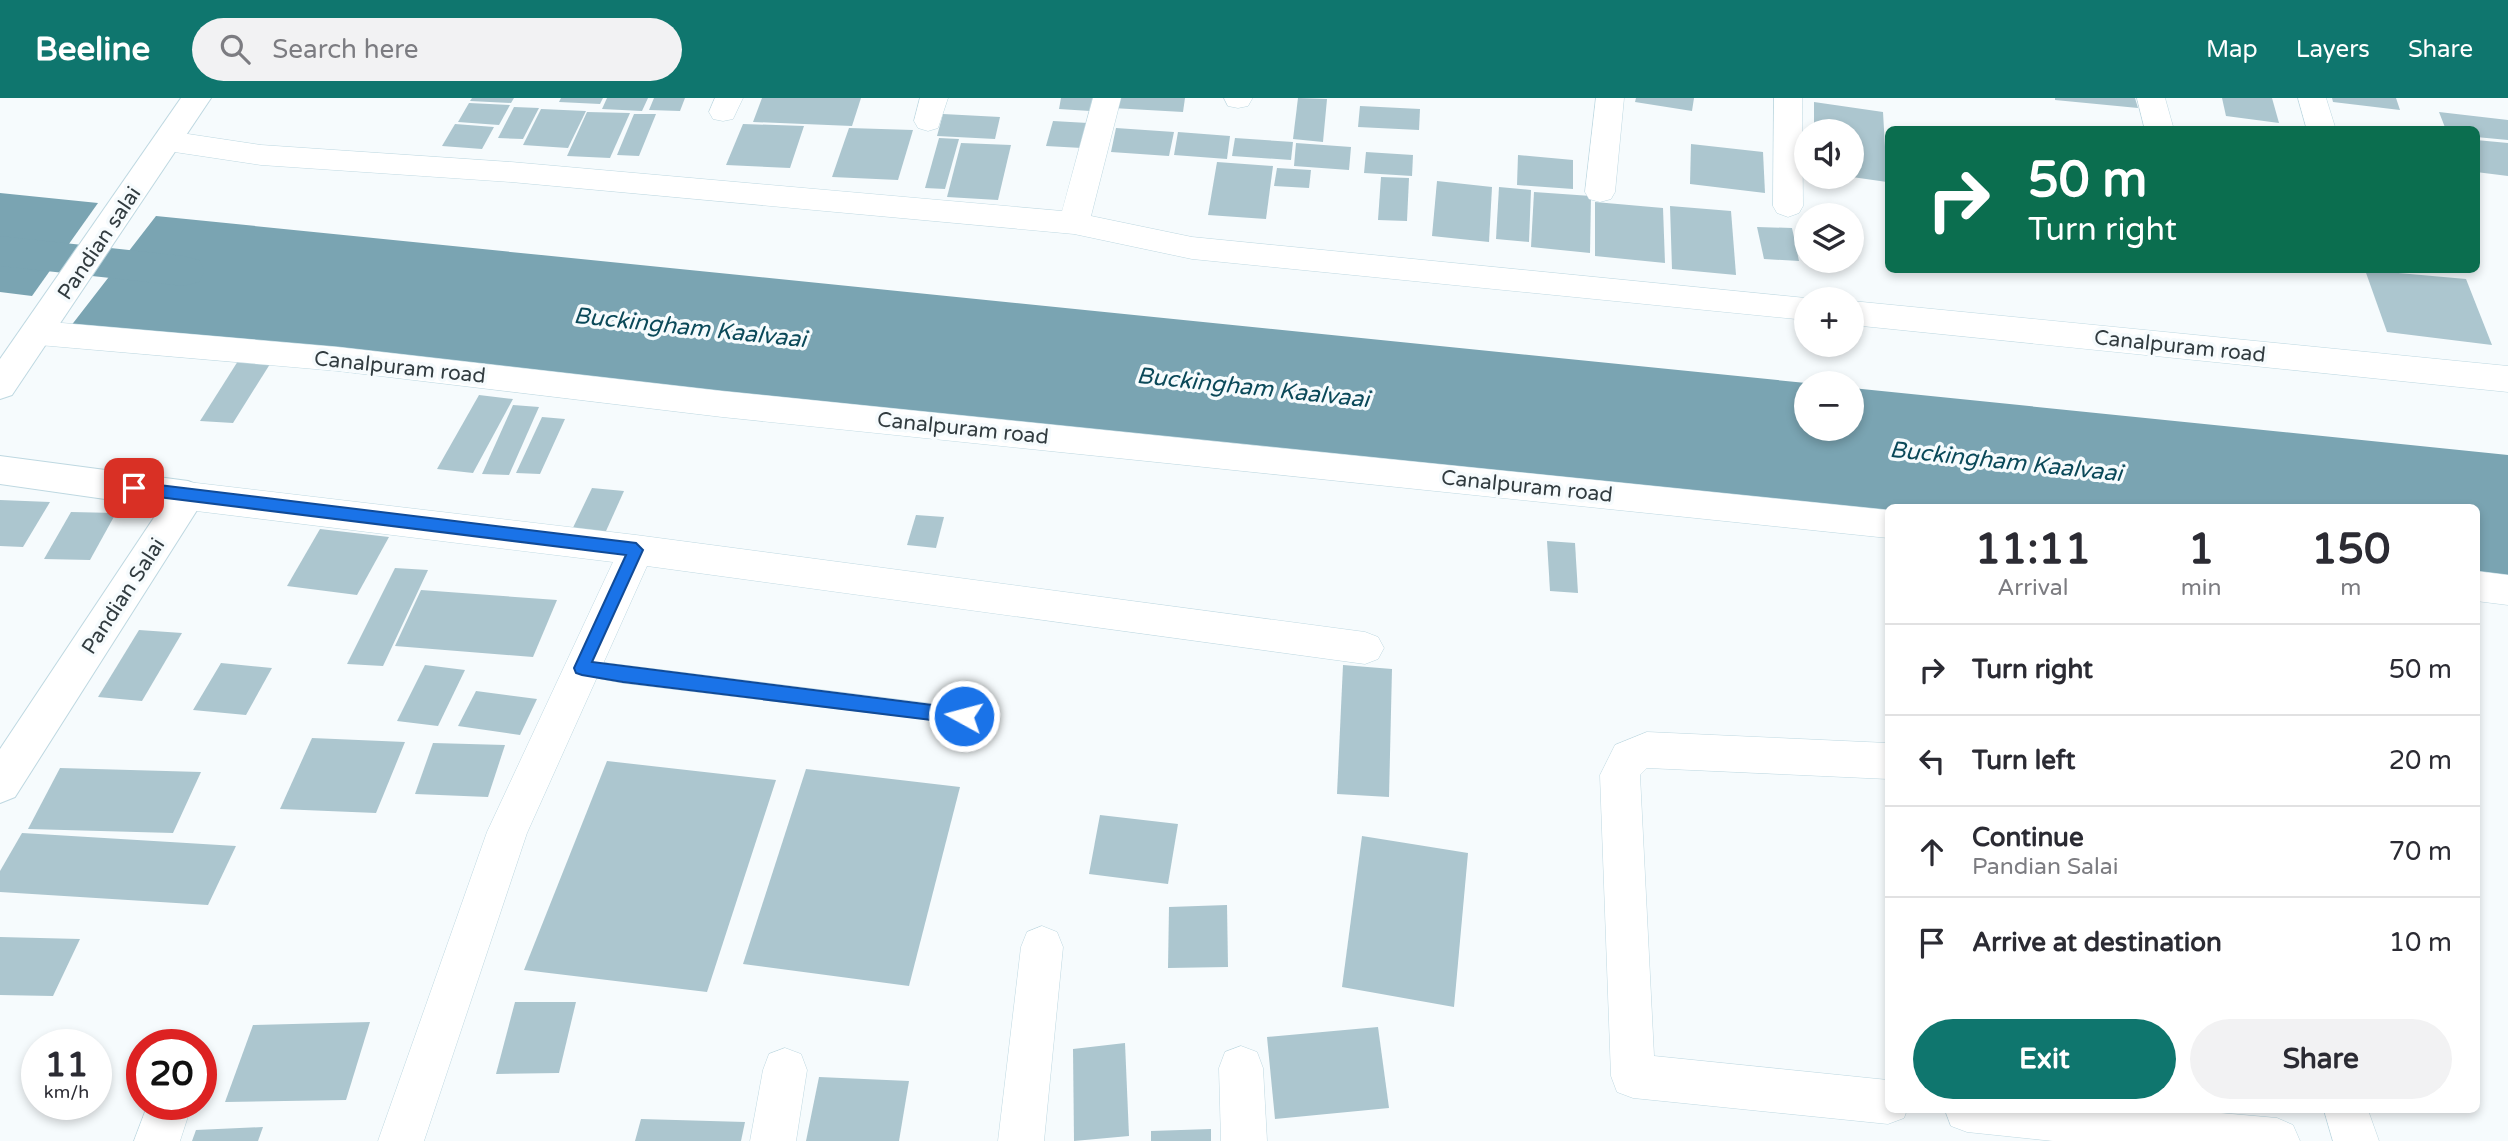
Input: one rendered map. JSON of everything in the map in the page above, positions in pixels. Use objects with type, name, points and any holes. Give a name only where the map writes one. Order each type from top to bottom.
[{"type":"street","name":"Pandian salai","points":[[0,386],[39,333],[197,98]]},
{"type":"street","points":[[1074,223],[1107,98]]},
{"type":"street","points":[[1600,192],[1609,98]]},
{"type":"street","points":[[1788,98],[1788,206]]},
{"type":"street","points":[[2151,98],[2159,126]]},
{"type":"street","points":[[2312,98],[2321,126]]},
{"type":"street","points":[[168,141],[261,155],[511,172],[1074,223],[1192,248],[1794,307]]},
{"type":"street","name":"Canalpuram road","points":[[1864,314],[2508,379]]},
{"type":"street","name":"Canalpuram road","points":[[39,333],[338,359],[722,404],[1885,524]]},
{"type":"street","points":[[0,470],[188,496],[636,550],[1365,648]]},
{"type":"street","name":"Pandian Salai","points":[[0,784],[188,496]]},
{"type":"street","points":[[401,1141],[507,832],[636,550]]},
{"type":"street","points":[[2480,586],[2508,590]]},
{"type":"street","points":[[1885,761],[1647,750],[1633,753],[1624,761],[1620,775],[1633,1076],[1885,1101]]},
{"type":"street","points":[[1021,1141],[1042,947]]},
{"type":"street","points":[[1241,1068],[1244,1141]]},
{"type":"street","points":[[772,1141],[785,1070]]},
{"type":"street","points":[[1997,1113],[2277,1141]]},
{"type":"street","points":[[2347,1113],[2356,1141]]},
{"type":"street","points":[[157,1141],[164,1120]]},
{"type":"lane","points":[[582,668],[637,677],[990,719]]},
{"type":"water","points":[[0,193],[98,203],[32,296],[0,292]]},
{"type":"water","points":[[156,216],[1794,382],[1794,441],[1864,441],[1864,389],[2508,455],[2508,586],[2480,583],[2480,504],[1885,504],[1885,521],[67,331]]},
{"type":"building","points":[[472,98],[514,98],[511,103],[470,101]]},
{"type":"building","points":[[561,98],[603,98],[600,104],[559,102]]},
{"type":"building","points":[[607,98],[648,98],[642,111],[602,109]]},
{"type":"building","points":[[654,98],[685,98],[680,111],[649,110]]},
{"type":"building","points":[[762,98],[861,98],[852,126],[753,122]]},
{"type":"building","points":[[1061,98],[1093,98],[1090,111],[1059,109]]},
{"type":"building","points":[[1114,98],[1185,98],[1183,112],[1112,108]]},
{"type":"building","points":[[1298,98],[1327,99],[1323,142],[1293,139]]},
{"type":"building","points":[[1636,98],[1694,98],[1692,111],[1635,102]]},
{"type":"building","points":[[2135,98],[2138,108],[2055,100]]},
{"type":"building","points":[[2222,98],[2272,98],[2279,123],[2226,116]]},
{"type":"building","points":[[2332,98],[2396,98],[2400,110],[2333,102]]},
{"type":"building","points":[[1814,102],[1883,112],[1885,182],[1864,179],[1864,119],[1814,119]]},
{"type":"building","points":[[469,103],[510,105],[499,125],[458,122]]},
{"type":"building","points":[[1360,106],[1420,109],[1419,130],[1358,127]]},
{"type":"building","points":[[514,107],[539,108],[523,139],[498,138]]},
{"type":"building","points":[[541,109],[586,111],[568,148],[523,145]]},
{"type":"building","points":[[587,112],[630,113],[610,158],[567,156]]},
{"type":"building","points":[[2439,112],[2508,120],[2508,140],[2480,137],[2480,126],[2444,126]]},
{"type":"building","points":[[634,114],[656,114],[639,156],[617,155]]},
{"type":"building","points":[[943,114],[1000,117],[995,139],[937,136]]},
{"type":"building","points":[[1053,121],[1088,123],[1082,148],[1046,146]]},
{"type":"building","points":[[455,124],[494,127],[482,149],[442,146]]},
{"type":"building","points":[[743,124],[804,126],[790,168],[726,165]]},
{"type":"building","points":[[849,128],[913,130],[898,180],[832,177]]},
{"type":"building","points":[[1116,128],[1174,132],[1169,156],[1111,152]]},
{"type":"building","points":[[1178,132],[1230,136],[1227,159],[1174,155]]},
{"type":"building","points":[[939,138],[959,139],[945,189],[925,188]]},
{"type":"building","points":[[1235,138],[1293,142],[1291,160],[1232,156]]},
{"type":"building","points":[[2480,140],[2508,143],[2508,176],[2480,172]]},
{"type":"building","points":[[961,143],[1011,145],[998,200],[947,197]]},
{"type":"building","points":[[1296,143],[1351,147],[1349,170],[1294,166]]},
{"type":"building","points":[[1691,144],[1763,152],[1765,193],[1690,184]]},
{"type":"building","points":[[1366,152],[1413,155],[1412,176],[1364,173]]},
{"type":"building","points":[[1518,155],[1573,160],[1573,189],[1517,185]]},
{"type":"building","points":[[1217,162],[1273,166],[1266,219],[1208,215]]},
{"type":"building","points":[[1277,168],[1311,170],[1309,188],[1274,186]]},
{"type":"building","points":[[1381,177],[1409,178],[1407,221],[1378,220]]},
{"type":"building","points":[[1437,181],[1492,187],[1489,242],[1432,236]]},
{"type":"building","points":[[1499,187],[1531,190],[1529,242],[1496,239]]},
{"type":"building","points":[[1534,192],[1591,196],[1590,253],[1531,247]]},
{"type":"building","points":[[1595,202],[1663,208],[1665,263],[1595,256]]},
{"type":"building","points":[[1670,206],[1731,211],[1736,275],[1672,269]]},
{"type":"building","points":[[1757,227],[1792,228],[1794,261],[1764,259]]},
{"type":"building","points":[[2366,273],[2466,279],[2492,345],[2387,332]]},
{"type":"building","points":[[238,361],[270,364],[233,423],[200,421]]},
{"type":"building","points":[[479,395],[513,399],[473,473],[437,469]]},
{"type":"building","points":[[513,405],[539,407],[509,475],[482,474]]},
{"type":"building","points":[[542,417],[565,419],[540,474],[516,473]]},
{"type":"building","points":[[592,488],[624,491],[602,540],[569,536]]},
{"type":"building","points":[[0,500],[50,502],[23,547],[0,546]]},
{"type":"building","points":[[71,512],[116,513],[90,560],[44,559]]},
{"type":"building","points":[[916,515],[944,517],[936,548],[907,545]]},
{"type":"building","points":[[320,529],[389,537],[357,595],[287,586]]},
{"type":"building","points":[[1547,541],[1575,543],[1578,593],[1550,591]]},
{"type":"building","points":[[395,568],[428,570],[383,666],[347,664]]},
{"type":"building","points":[[421,590],[557,600],[533,657],[395,646]]},
{"type":"building","points":[[139,630],[182,633],[142,701],[98,697]]},
{"type":"building","points":[[221,663],[272,668],[246,715],[193,710]]},
{"type":"building","points":[[425,665],[465,670],[438,726],[397,721]]},
{"type":"building","points":[[1343,665],[1392,669],[1389,797],[1337,794]]},
{"type":"building","points":[[476,691],[537,699],[520,735],[458,726]]},
{"type":"building","points":[[312,738],[405,742],[376,813],[280,809]]},
{"type":"building","points":[[433,743],[505,745],[488,797],[415,794]]},
{"type":"building","points":[[607,761],[776,780],[707,992],[524,970]]},
{"type":"building","points":[[60,768],[201,772],[173,833],[28,829]]},
{"type":"building","points":[[806,769],[960,787],[909,986],[743,964]]},
{"type":"building","points":[[1100,815],[1178,824],[1168,884],[1089,874]]},
{"type":"building","points":[[22,833],[236,846],[208,905],[0,892],[0,871]]},
{"type":"building","points":[[1362,836],[1468,853],[1454,1007],[1342,987]]},
{"type":"building","points":[[1227,905],[1228,967],[1168,968],[1169,907]]},
{"type":"building","points":[[0,937],[80,939],[53,996],[0,995]]},
{"type":"building","points":[[515,1002],[576,1002],[559,1073],[496,1074]]},
{"type":"building","points":[[370,1022],[346,1100],[225,1102],[253,1025]]},
{"type":"building","points":[[1378,1027],[1389,1108],[1275,1119],[1267,1037]]},
{"type":"building","points":[[1125,1043],[1129,1136],[1074,1141],[1073,1049]]},
{"type":"building","points":[[819,1077],[909,1081],[899,1141],[806,1141]]},
{"type":"building","points":[[641,1119],[745,1122],[741,1141],[635,1141]]},
{"type":"building","points":[[263,1127],[258,1141],[192,1141],[196,1130]]},
{"type":"building","points":[[1211,1129],[1211,1141],[1151,1141],[1151,1131]]},
{"type":"waterway","name":"Buckingham Kaalvaai","points":[[0,251],[184,271]]},
{"type":"route","points":[[134,488],[636,550],[582,668],[964,716]]}]
